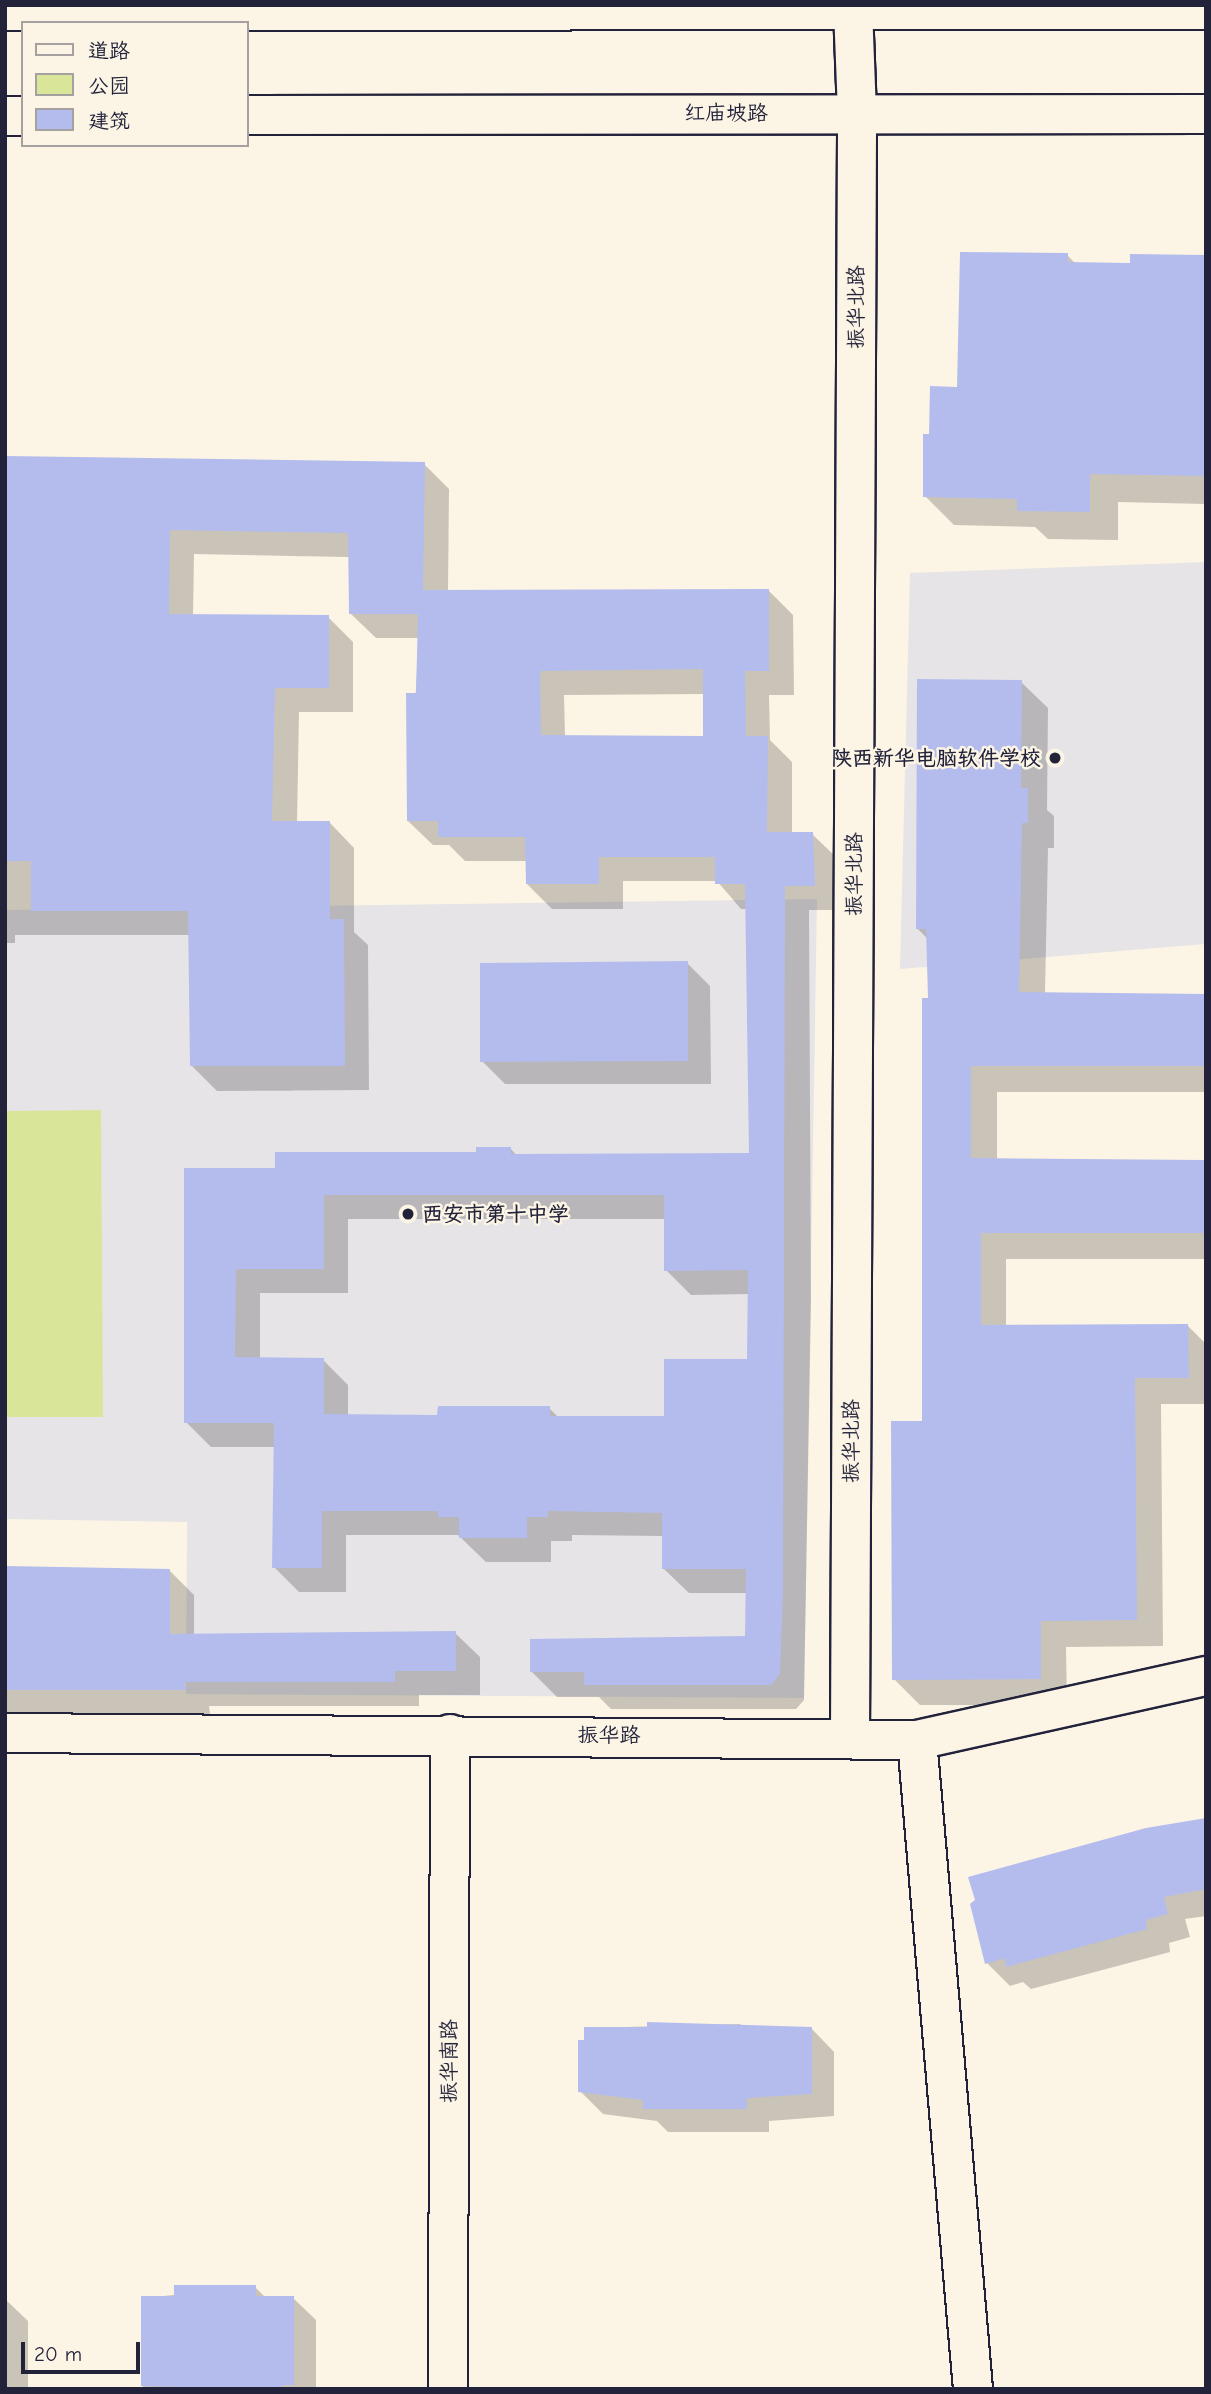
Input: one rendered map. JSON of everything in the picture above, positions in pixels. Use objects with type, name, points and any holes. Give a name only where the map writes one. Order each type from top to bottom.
[{"type":"street","points":[[5,10],[1206,10]]},
{"type":"street","name":"振华北路","points":[[850,1737],[857,113],[853,10]]},
{"type":"street","name":"红庙坡路","points":[[248,115],[1206,114]]},
{"type":"street","name":"振华路","points":[[5,1733],[850,1737],[917,1740],[1206,1676]]},
{"type":"street","name":"振华南路","points":[[448,2389],[450,1734]]},
{"type":"street","points":[[917,1740],[973,2389]]},
{"type":"shaded area","name":"陕西新华电脑软件学校","points":[[1206,562],[1206,944],[900,969],[910,573]]},
{"type":"shaded area","name":"西安市第十中学","points":[[817,899],[804,1698],[186,1694],[187,1522],[5,1519],[5,910]]},
{"type":"green space","points":[[101,1110],[103,1417],[5,1417],[5,1111]]},
{"type":"building","points":[[960,252],[1068,253],[1068,262],[1130,263],[1130,254],[1206,255],[1206,476],[1090,474],[1090,512],[1017,511],[1017,499],[923,497],[923,434],[929,434],[930,386],[957,387]]},
{"type":"building","points":[[5,456],[425,462],[423,590],[769,589],[769,671],[745,671],[746,736],[768,736],[767,832],[813,832],[815,886],[785,886],[783,1592],[780,1674],[771,1685],[584,1685],[584,1672],[530,1672],[530,1639],[745,1636],[746,1569],[662,1569],[662,1513],[548,1511],[548,1517],[527,1517],[527,1538],[459,1538],[459,1517],[438,1517],[438,1511],[322,1511],[322,1568],[272,1568],[274,1423],[184,1423],[184,1168],[275,1168],[275,1152],[476,1152],[476,1147],[511,1147],[511,1154],[749,1153],[745,884],[715,884],[715,857],[599,857],[599,884],[526,884],[525,837],[438,837],[438,821],[407,821],[406,693],[416,693],[418,614],[349,614],[348,533],[170,530],[169,614],[329,615],[329,688],[275,688],[272,821],[330,821],[330,919],[344,919],[345,1066],[190,1066],[188,911],[31,911],[31,861],[5,861]],"holes":[[[703,669],[703,736],[541,735],[540,671]],[[324,1195],[664,1195],[664,1271],[748,1270],[747,1359],[664,1359],[664,1416],[550,1416],[550,1406],[438,1406],[437,1415],[324,1414],[324,1358],[235,1357],[236,1269],[324,1269]]]},
{"type":"building","points":[[917,679],[1022,680],[1021,788],[1028,788],[1028,823],[1022,823],[1019,992],[1206,994],[1206,1066],[971,1066],[971,1158],[1206,1160],[1206,1233],[981,1233],[981,1325],[1188,1324],[1189,1378],[1135,1378],[1137,1620],[1041,1621],[1041,1679],[892,1680],[891,1421],[922,1421],[922,998],[928,998],[926,929],[916,929]]},
{"type":"building","points":[[688,961],[688,1061],[480,1062],[480,963]]},
{"type":"building","points":[[5,1566],[170,1569],[170,1634],[456,1631],[456,1671],[395,1671],[395,1682],[185,1682],[186,1690],[5,1690]]},
{"type":"building","points":[[1206,1818],[1206,1889],[1164,1897],[1168,1914],[1146,1920],[1147,1929],[1006,1967],[1005,1958],[985,1964],[970,1904],[975,1900],[968,1877],[1146,1828]]},
{"type":"building","points":[[647,2022],[812,2027],[812,2094],[747,2098],[747,2109],[643,2109],[643,2100],[578,2092],[578,2040],[584,2040],[584,2027],[647,2027]]},
{"type":"building","points":[[174,2285],[256,2285],[256,2296],[294,2296],[294,2385],[282,2385],[282,2389],[141,2386],[141,2296],[174,2296]]},
{"type":"place","name":"陕西新华电脑软件学校","points":[[1055,758]]},
{"type":"place","name":"西安市第十中学","points":[[408,1214]]}]
